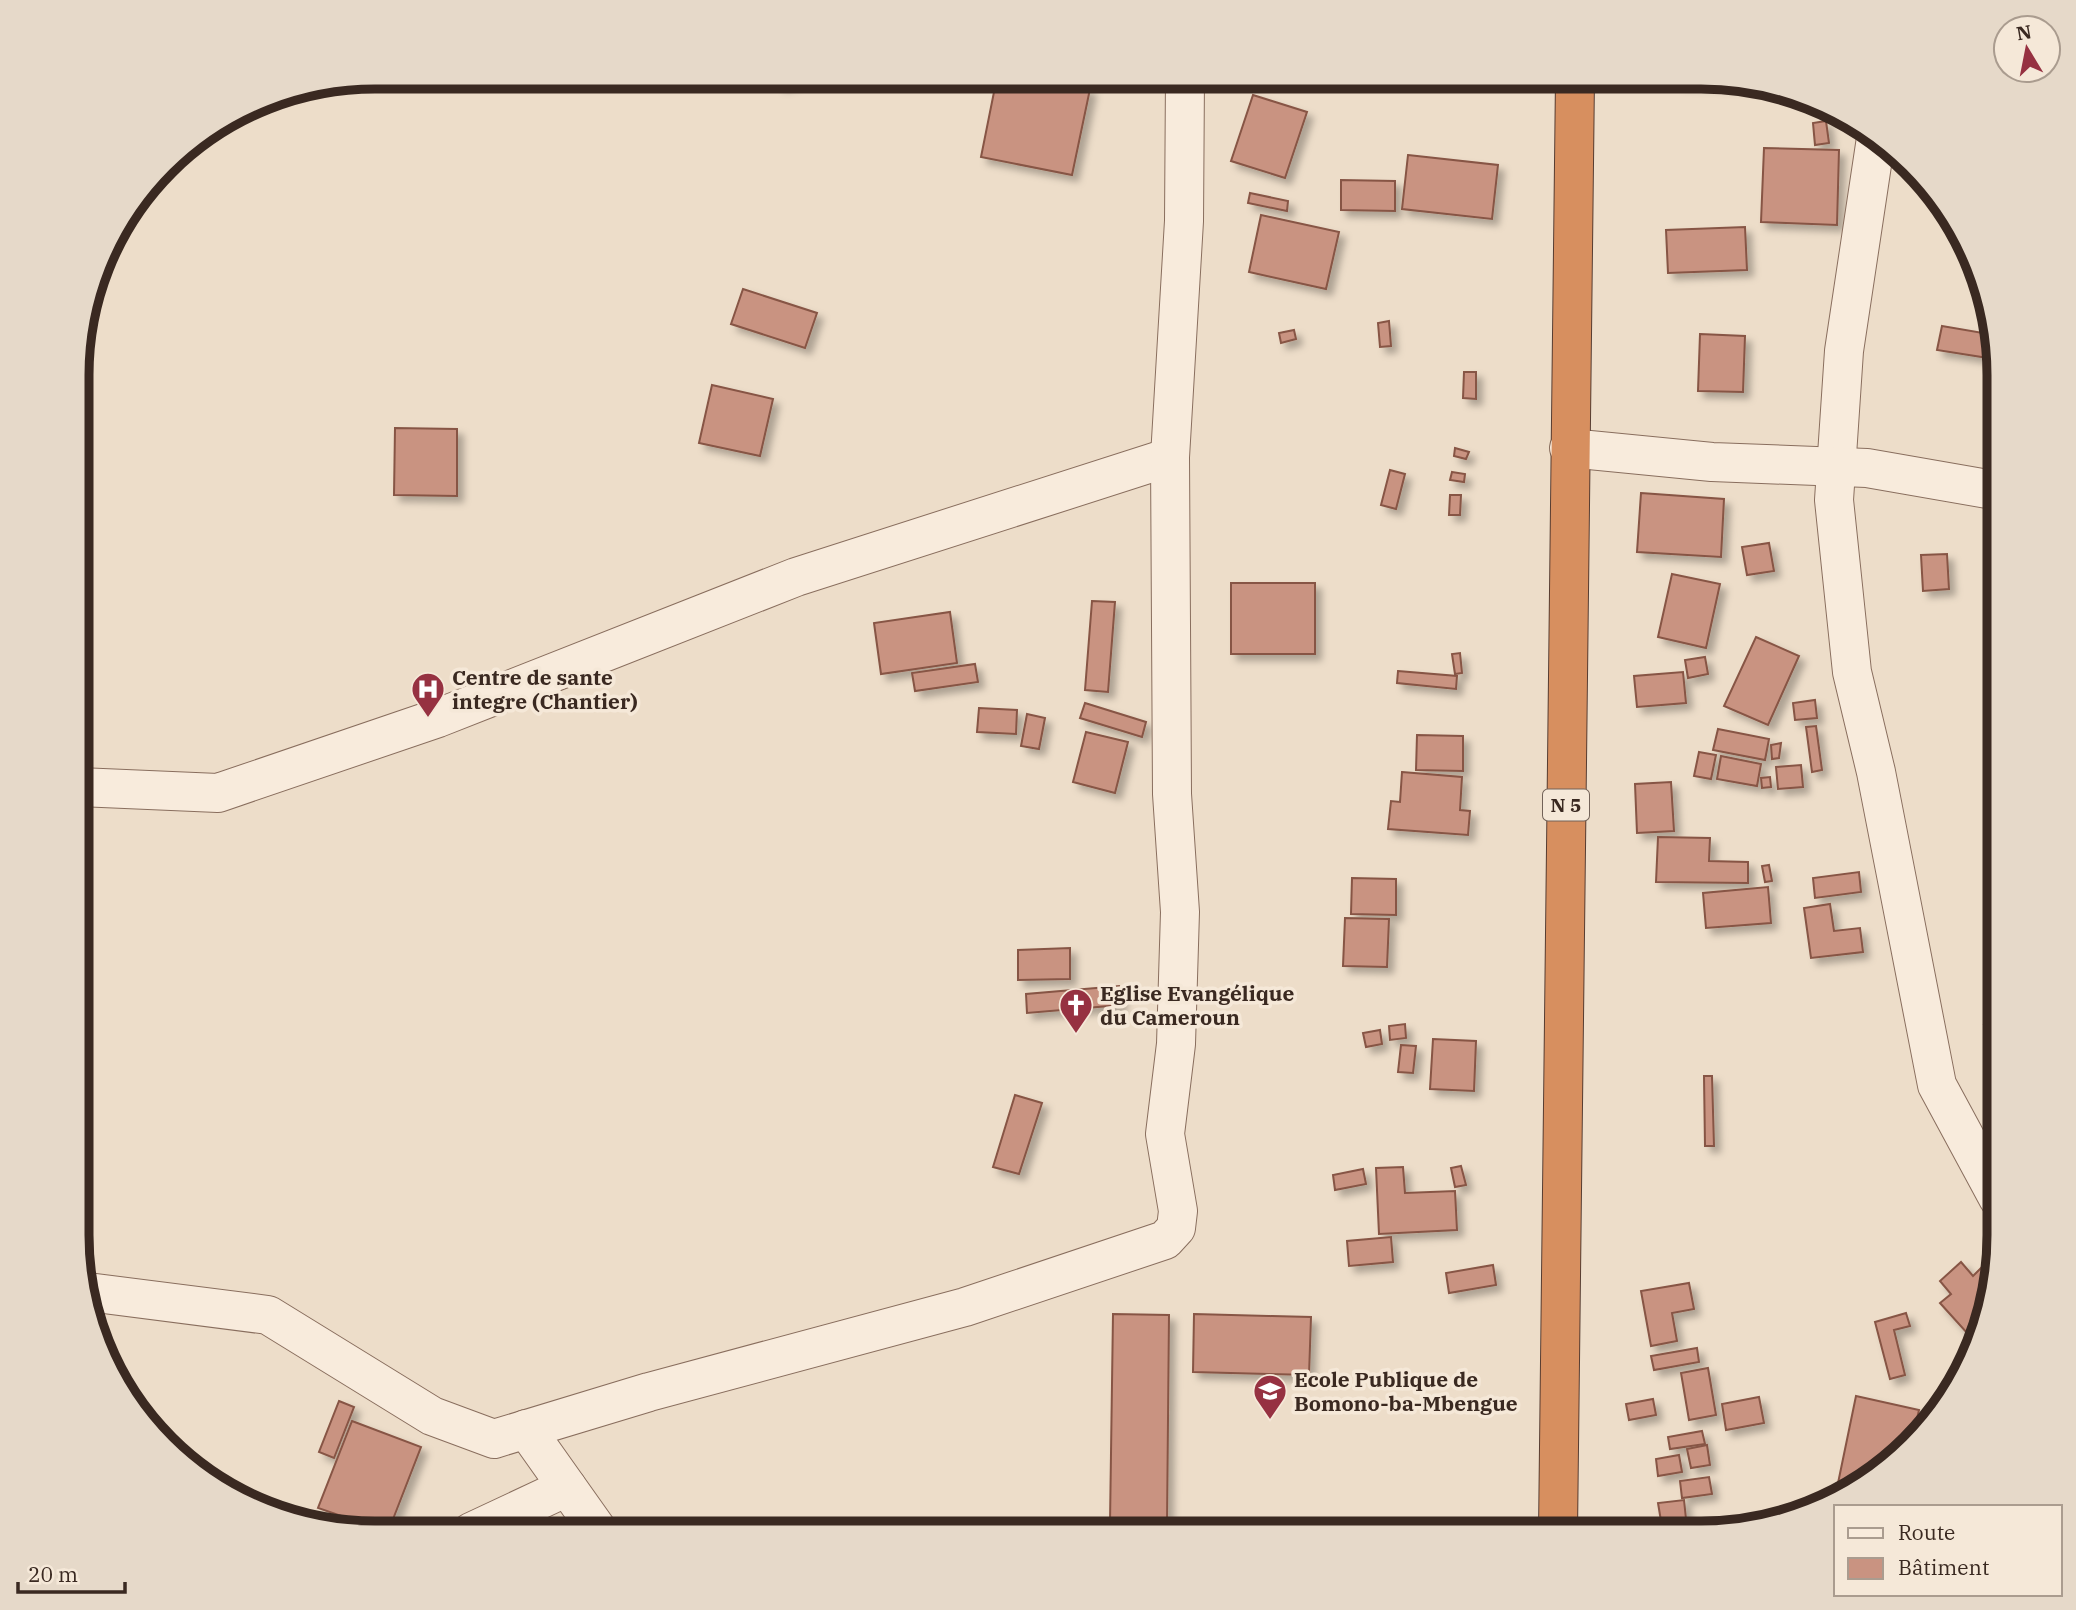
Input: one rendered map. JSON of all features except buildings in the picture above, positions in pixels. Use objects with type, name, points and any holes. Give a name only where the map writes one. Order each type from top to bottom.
[{"type":"highway","name":"N 5","points":[[1559,1521],[1575,89]]},
{"type":"street","points":[[96,1293],[268,1315],[432,1416],[494,1439],[649,1392],[965,1307],[1165,1240],[1176,1228],[1178,1211],[1165,1134],[1176,1044],[1180,912],[1172,794],[1170,457],[1184,221],[1185,89]]},
{"type":"street","points":[[1874,147],[1844,351],[1834,500],[1852,672],[1876,772],[1937,1085],[1987,1178]]},
{"type":"street","points":[[1569,448],[1712,462],[1867,468],[1987,489]]},
{"type":"street","points":[[89,787],[218,793],[438,718],[796,578],[1170,457]]},
{"type":"street","points":[[526,1429],[591,1521]]},
{"type":"street","points":[[494,1521],[567,1487]]},
{"type":"place","name":"Centre de sante integre (Chantier)","points":[[428,719]]},
{"type":"place","name":"Eglise Evangélique du Cameroun","points":[[1076,1035]]},
{"type":"place","name":"Ecole Publique de Bomono-ba-Mbengue","points":[[1270,1421]]}]
